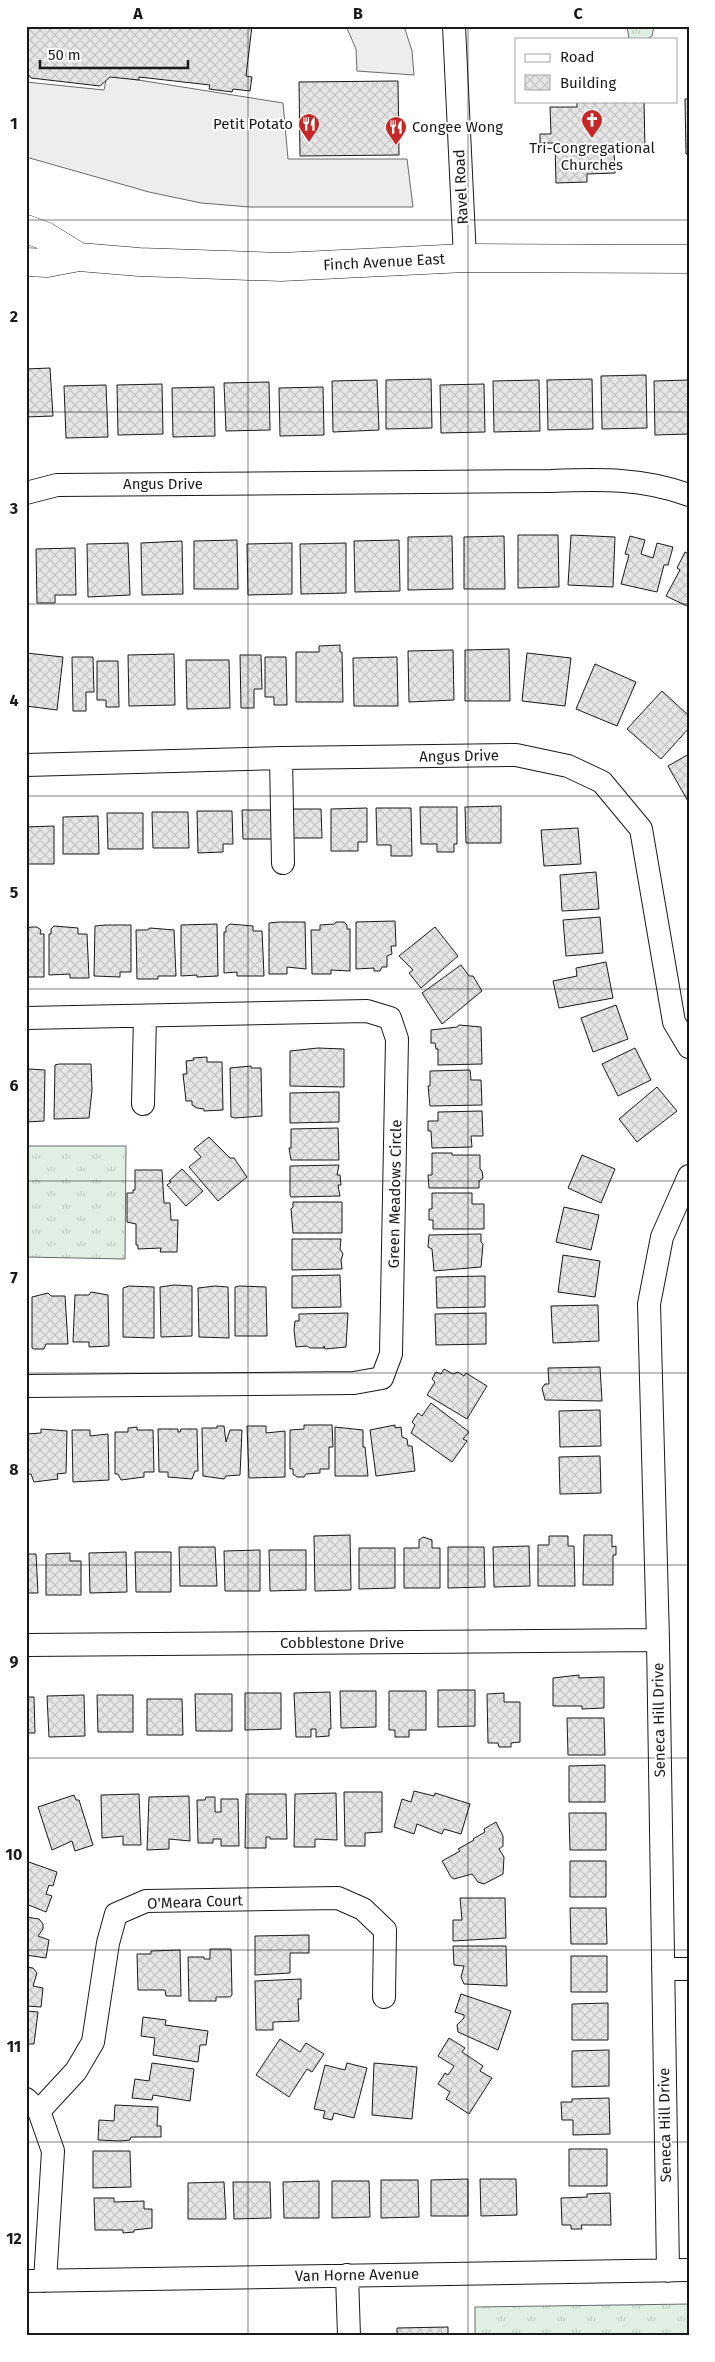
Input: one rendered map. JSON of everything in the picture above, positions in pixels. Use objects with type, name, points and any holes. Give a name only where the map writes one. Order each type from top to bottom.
[{"type":"main road","name":"Finch Avenue East","points":[[26,229],[45,236],[79,257]]},
{"type":"main road","name":"Finch Avenue East","points":[[26,262],[47,263],[79,257],[139,262],[280,267],[465,258],[689,259]]},
{"type":"street","name":"Ravel Road","points":[[454,26],[465,258]]},
{"type":"street","name":"Angus Drive","points":[[26,493],[57,485],[551,481],[606,478],[663,486],[689,495]]},
{"type":"street","name":"Angus Drive","points":[[26,765],[281,758],[516,755],[568,766],[602,782],[641,829],[674,1022],[689,1047]]},
{"type":"street","points":[[281,758],[283,863]]},
{"type":"street","name":"Green Meadows Circle","points":[[26,1018],[367,1011],[390,1018],[397,1039],[392,1354],[382,1378],[354,1383],[26,1386]]},
{"type":"street","points":[[143,1104],[145,1016]]},
{"type":"street","name":"Seneca Hill Drive","points":[[678,2271],[662,1970],[658,1640],[649,1304],[662,1238],[689,1176]]},
{"type":"street","name":"Cobblestone Drive","points":[[26,1645],[658,1640]]},
{"type":"street","name":"O'Meara Court","points":[[33,2105],[76,2071],[92,2042],[108,1943],[116,1914],[146,1901],[338,1898],[363,1909],[384,1930],[384,1997]]},
{"type":"street","points":[[662,1970],[689,1969]]},
{"type":"street","points":[[33,2105],[53,2151],[36,2281]]},
{"type":"street","name":"Van Horne Avenue","points":[[36,2281],[678,2271]]},
{"type":"street","points":[[347,2275],[349,2336]]},
{"type":"green space","points":[[627,26],[654,26],[652,36],[649,38],[629,38]]},
{"type":"green space","points":[[26,1146],[126,1146],[125,1259],[26,1257]]},
{"type":"green space","points":[[689,2304],[689,2336],[475,2336],[475,2307]]},
{"type":"shaded area","points":[[346,26],[404,26],[412,51],[414,75],[357,71],[356,49]]},
{"type":"shaded area","points":[[107,75],[283,103],[288,159],[407,159],[413,207],[250,207],[201,203],[149,192],[26,157],[26,82],[104,90]]},
{"type":"building","points":[[26,26],[252,26],[246,76],[252,77],[250,91],[233,89],[232,92],[209,89],[210,85],[139,77],[139,80],[110,77],[100,86],[31,78],[26,71]]},
{"type":"building","points":[[398,81],[399,155],[300,156],[299,82]]},
{"type":"building","points":[[685,99],[689,99],[689,154],[686,154]]},
{"type":"building","name":"Tri-Congregational Churches","points":[[577,102],[644,102],[645,149],[614,150],[615,173],[587,174],[587,182],[556,183],[555,143],[540,143],[540,134],[551,134],[550,107],[577,107]]},
{"type":"building","points":[[50,368],[53,416],[26,417],[26,369]]},
{"type":"building","points":[[646,375],[647,428],[602,429],[601,376]]},
{"type":"building","points":[[431,379],[432,428],[386,429],[386,380]]},
{"type":"building","points":[[592,379],[593,429],[548,430],[547,380]]},
{"type":"building","points":[[377,380],[379,430],[333,432],[332,381]]},
{"type":"building","points":[[539,380],[540,431],[494,432],[493,381]]},
{"type":"building","points":[[689,380],[689,434],[655,435],[654,381]]},
{"type":"building","points":[[269,382],[270,430],[226,431],[224,383]]},
{"type":"building","points":[[162,384],[163,434],[118,435],[117,385]]},
{"type":"building","points":[[484,384],[485,432],[441,433],[440,385]]},
{"type":"building","points":[[106,385],[108,437],[66,438],[64,386]]},
{"type":"building","points":[[214,387],[215,436],[173,437],[172,388]]},
{"type":"building","points":[[323,387],[324,435],[280,436],[279,388]]},
{"type":"building","points":[[518,535],[558,535],[559,587],[518,588]]},
{"type":"building","points":[[571,535],[615,537],[613,587],[568,585]]},
{"type":"building","points":[[452,536],[453,589],[408,590],[408,537]]},
{"type":"building","points":[[504,536],[505,589],[464,589],[464,537]]},
{"type":"building","points":[[630,536],[645,540],[641,554],[653,558],[657,543],[673,547],[668,565],[664,565],[657,592],[621,584],[629,555],[625,554]]},
{"type":"building","points":[[237,540],[238,589],[194,589],[194,541]]},
{"type":"building","points":[[399,540],[400,591],[355,592],[354,541]]},
{"type":"building","points":[[182,541],[183,594],[142,595],[141,543]]},
{"type":"building","points":[[128,543],[130,595],[88,597],[87,544]]},
{"type":"building","points":[[292,543],[292,594],[248,595],[247,544]]},
{"type":"building","points":[[346,543],[346,593],[301,594],[300,544]]},
{"type":"building","points":[[75,548],[76,595],[55,595],[55,603],[37,603],[36,549]]},
{"type":"building","points":[[685,552],[689,554],[689,607],[666,596],[680,570],[677,568]]},
{"type":"building","points":[[340,645],[340,652],[342,652],[343,702],[296,702],[296,652],[319,652],[319,646]]},
{"type":"building","points":[[509,649],[510,701],[465,701],[465,650]]},
{"type":"building","points":[[453,650],[454,700],[409,702],[408,651]]},
{"type":"building","points":[[26,653],[63,657],[57,710],[26,706]]},
{"type":"building","points":[[527,653],[571,658],[565,706],[522,701]]},
{"type":"building","points":[[174,654],[175,705],[129,706],[128,655]]},
{"type":"building","points":[[240,655],[261,655],[262,689],[254,689],[254,708],[241,708]]},
{"type":"building","points":[[72,657],[93,657],[94,692],[86,692],[86,711],[73,711]]},
{"type":"building","points":[[265,657],[286,657],[287,705],[274,705],[274,697],[265,697]]},
{"type":"building","points":[[397,657],[398,706],[354,706],[353,658]]},
{"type":"building","points":[[186,660],[229,660],[230,708],[187,709]]},
{"type":"building","points":[[97,661],[118,661],[119,707],[106,707],[106,700],[97,700]]},
{"type":"building","points":[[595,664],[636,682],[617,726],[576,709]]},
{"type":"building","points":[[662,691],[689,716],[689,728],[661,759],[627,729]]},
{"type":"building","points":[[689,754],[689,803],[668,766]]},
{"type":"building","points":[[501,806],[501,843],[466,843],[465,807]]},
{"type":"building","points":[[420,807],[457,807],[457,844],[454,844],[454,852],[437,852],[437,844],[421,844]]},
{"type":"building","points":[[367,808],[367,842],[358,842],[358,851],[331,851],[331,809]]},
{"type":"building","points":[[376,808],[411,808],[412,856],[391,856],[391,845],[377,845]]},
{"type":"building","points":[[291,809],[321,809],[322,838],[291,838]]},
{"type":"building","points":[[242,810],[273,810],[273,839],[243,839]]},
{"type":"building","points":[[197,811],[232,811],[233,844],[223,844],[223,852],[198,853]]},
{"type":"building","points":[[152,812],[188,812],[189,848],[153,848]]},
{"type":"building","points":[[107,813],[143,813],[143,849],[108,849]]},
{"type":"building","points":[[98,816],[99,854],[63,854],[63,817]]},
{"type":"building","points":[[54,826],[54,864],[26,864],[26,827]]},
{"type":"building","points":[[578,828],[581,864],[544,866],[541,830]]},
{"type":"building","points":[[596,872],[599,909],[562,911],[560,875]]},
{"type":"building","points":[[600,917],[603,953],[566,956],[563,920]]},
{"type":"building","points":[[395,921],[396,946],[391,946],[392,954],[387,956],[387,967],[382,967],[380,971],[374,971],[374,968],[356,969],[356,922]]},
{"type":"building","points":[[305,922],[306,969],[287,967],[287,974],[269,974],[269,923]]},
{"type":"building","points":[[336,922],[344,922],[347,925],[347,929],[350,929],[350,971],[331,970],[331,974],[312,974],[311,930],[320,930],[320,925],[334,924]]},
{"type":"building","points":[[217,924],[218,976],[181,976],[181,925]]},
{"type":"building","points":[[230,924],[253,926],[253,931],[262,931],[264,976],[237,976],[237,972],[224,973],[224,932],[226,932],[226,927]]},
{"type":"building","points":[[131,925],[131,972],[120,972],[120,977],[94,976],[95,926]]},
{"type":"building","points":[[54,926],[78,928],[78,934],[87,934],[89,978],[70,978],[70,974],[49,975],[49,934],[51,934],[51,929]]},
{"type":"building","points":[[37,927],[41,930],[40,934],[44,934],[44,977],[28,977],[26,974],[26,929]]},
{"type":"building","points":[[435,927],[458,956],[421,988],[409,973],[413,970],[399,956]]},
{"type":"building","points":[[150,928],[174,930],[176,976],[158,976],[158,979],[137,979],[136,930],[147,930]]},
{"type":"building","points":[[606,962],[613,998],[559,1008],[553,981],[577,976],[576,968]]},
{"type":"building","points":[[461,965],[469,976],[473,976],[482,991],[442,1024],[422,993]]},
{"type":"building","points":[[616,1005],[628,1039],[593,1052],[581,1018]]},
{"type":"building","points":[[459,1025],[481,1027],[482,1064],[438,1065],[438,1049],[436,1049],[435,1043],[431,1043],[431,1030],[457,1027]]},
{"type":"building","points":[[318,1048],[344,1049],[344,1087],[290,1086],[290,1051]]},
{"type":"building","points":[[635,1048],[651,1080],[618,1096],[602,1064]]},
{"type":"building","points":[[207,1057],[207,1062],[222,1062],[223,1110],[204,1111],[204,1109],[192,1105],[192,1101],[186,1101],[183,1074],[187,1074],[186,1061],[194,1060],[193,1058]]},
{"type":"building","points":[[91,1064],[92,1090],[89,1118],[54,1119],[55,1065]]},
{"type":"building","points":[[251,1066],[251,1068],[261,1068],[262,1116],[231,1117],[230,1068]]},
{"type":"building","points":[[29,1069],[45,1070],[44,1121],[26,1122],[26,1071]]},
{"type":"building","points":[[470,1070],[471,1080],[481,1080],[482,1105],[430,1106],[428,1086],[430,1086],[430,1071]]},
{"type":"building","points":[[657,1087],[677,1111],[637,1142],[619,1119]]},
{"type":"building","points":[[339,1092],[339,1122],[290,1123],[290,1093]]},
{"type":"building","points":[[482,1111],[483,1136],[471,1136],[472,1147],[432,1148],[431,1131],[428,1131],[428,1121],[438,1121],[438,1112]]},
{"type":"building","points":[[338,1128],[339,1160],[291,1160],[289,1148],[291,1148],[291,1129]]},
{"type":"building","points":[[209,1137],[230,1158],[234,1158],[247,1177],[218,1201],[189,1167],[201,1157],[194,1149]]},
{"type":"building","points":[[432,1153],[480,1155],[480,1169],[483,1178],[479,1181],[479,1188],[429,1188],[428,1175],[432,1175]]},
{"type":"building","points":[[582,1155],[615,1169],[601,1203],[568,1188]]},
{"type":"building","points":[[339,1165],[337,1175],[340,1175],[341,1185],[338,1185],[340,1196],[291,1197],[290,1166]]},
{"type":"building","points":[[182,1169],[203,1191],[186,1206],[167,1185]]},
{"type":"building","points":[[135,1170],[162,1170],[164,1203],[170,1203],[171,1220],[178,1220],[177,1252],[160,1252],[161,1248],[138,1249],[138,1245],[136,1245],[136,1224],[127,1222],[127,1193],[133,1193],[133,1190],[135,1190]]},
{"type":"building","points":[[432,1193],[472,1193],[472,1204],[484,1204],[484,1229],[433,1229],[433,1220],[429,1220],[429,1209],[432,1209]]},
{"type":"building","points":[[293,1202],[342,1202],[342,1233],[293,1233],[291,1209]]},
{"type":"building","points":[[564,1207],[599,1215],[591,1250],[556,1242]]},
{"type":"building","points":[[481,1234],[481,1242],[483,1244],[481,1267],[434,1271],[432,1249],[428,1247],[429,1235]]},
{"type":"building","points":[[292,1239],[341,1239],[342,1269],[292,1270]]},
{"type":"building","points":[[563,1255],[600,1261],[595,1297],[558,1292]]},
{"type":"building","points":[[340,1275],[341,1307],[292,1308],[292,1276]]},
{"type":"building","points":[[485,1276],[485,1307],[437,1308],[436,1277]]},
{"type":"building","points":[[174,1285],[192,1286],[192,1336],[161,1337],[160,1287]]},
{"type":"building","points":[[129,1286],[154,1287],[154,1338],[123,1337],[123,1288]]},
{"type":"building","points":[[228,1287],[229,1338],[199,1337],[198,1288]]},
{"type":"building","points":[[235,1287],[266,1287],[267,1336],[235,1336]]},
{"type":"building","points":[[91,1292],[108,1295],[109,1346],[89,1347],[89,1342],[73,1342],[75,1295],[89,1295]]},
{"type":"building","points":[[48,1293],[51,1296],[65,1296],[68,1344],[46,1344],[44,1349],[34,1349],[32,1348],[32,1297]]},
{"type":"building","points":[[598,1305],[599,1341],[553,1343],[551,1306]]},
{"type":"building","points":[[348,1313],[346,1347],[325,1349],[324,1346],[324,1348],[296,1347],[294,1330],[295,1321],[299,1321],[299,1314]]},
{"type":"building","points":[[486,1313],[486,1344],[436,1345],[435,1314]]},
{"type":"building","points":[[600,1367],[602,1401],[545,1400],[542,1388],[545,1384],[549,1384],[548,1368]]},
{"type":"building","points":[[444,1369],[453,1374],[458,1372],[464,1376],[466,1373],[487,1386],[467,1419],[427,1395],[435,1382],[432,1379],[436,1372],[441,1374]]},
{"type":"building","points":[[431,1403],[469,1432],[463,1439],[467,1441],[452,1462],[411,1433],[415,1425],[412,1422],[418,1413],[422,1416]]},
{"type":"building","points":[[600,1410],[601,1446],[560,1447],[559,1411]]},
{"type":"building","points":[[304,1425],[332,1425],[333,1447],[329,1447],[329,1469],[320,1469],[320,1473],[297,1477],[293,1474],[293,1469],[290,1469],[290,1430],[304,1429]]},
{"type":"building","points":[[395,1425],[395,1428],[401,1427],[402,1437],[407,1439],[408,1446],[412,1446],[415,1471],[376,1476],[370,1430]]},
{"type":"building","points":[[217,1426],[224,1426],[226,1442],[230,1430],[242,1430],[240,1475],[226,1476],[224,1479],[203,1476],[202,1428],[217,1428]]},
{"type":"building","points":[[247,1426],[266,1426],[266,1433],[285,1431],[285,1477],[249,1478]]},
{"type":"building","points":[[137,1427],[137,1430],[153,1430],[154,1472],[144,1472],[144,1477],[121,1480],[118,1474],[115,1474],[115,1432],[128,1432],[128,1428]]},
{"type":"building","points":[[335,1427],[363,1430],[363,1447],[365,1447],[368,1476],[335,1476]]},
{"type":"building","points":[[41,1429],[67,1431],[66,1473],[57,1474],[58,1479],[34,1482],[31,1474],[28,1474],[27,1434],[41,1433]]},
{"type":"building","points":[[158,1429],[178,1429],[178,1432],[180,1432],[181,1429],[197,1429],[198,1471],[195,1471],[192,1479],[168,1477],[168,1472],[159,1472]]},
{"type":"building","points":[[72,1430],[90,1430],[90,1436],[108,1434],[109,1480],[73,1482]]},
{"type":"building","points":[[600,1456],[601,1493],[560,1494],[559,1457]]},
{"type":"building","points":[[350,1535],[351,1590],[315,1591],[314,1536]]},
{"type":"building","points":[[584,1535],[612,1535],[612,1547],[616,1546],[616,1555],[613,1555],[613,1585],[583,1585]]},
{"type":"building","points":[[549,1536],[568,1536],[568,1546],[574,1546],[575,1586],[538,1586],[538,1545],[549,1545]]},
{"type":"building","points":[[423,1537],[432,1540],[432,1548],[440,1548],[440,1588],[404,1588],[404,1548],[419,1548],[419,1540]]},
{"type":"building","points":[[529,1546],[530,1586],[494,1587],[493,1547]]},
{"type":"building","points":[[179,1547],[215,1547],[217,1586],[180,1586]]},
{"type":"building","points":[[448,1547],[484,1547],[485,1587],[448,1588]]},
{"type":"building","points":[[359,1548],[395,1548],[395,1588],[359,1589]]},
{"type":"building","points":[[260,1550],[260,1591],[225,1591],[224,1551]]},
{"type":"building","points":[[269,1550],[306,1550],[306,1590],[270,1591]]},
{"type":"building","points":[[126,1552],[127,1592],[90,1593],[89,1553]]},
{"type":"building","points":[[135,1552],[171,1552],[171,1592],[136,1592]]},
{"type":"building","points":[[70,1553],[70,1561],[81,1561],[81,1595],[46,1595],[46,1554]]},
{"type":"building","points":[[26,1554],[36,1554],[38,1593],[26,1593]]},
{"type":"building","points":[[579,1675],[579,1678],[604,1677],[604,1708],[582,1709],[582,1706],[553,1706],[553,1678]]},
{"type":"building","points":[[438,1690],[475,1690],[475,1726],[438,1727]]},
{"type":"building","points":[[340,1691],[376,1691],[376,1727],[341,1728]]},
{"type":"building","points":[[389,1691],[426,1691],[426,1730],[409,1730],[409,1737],[395,1737],[395,1730],[389,1730]]},
{"type":"building","points":[[330,1692],[331,1729],[329,1729],[329,1736],[316,1737],[316,1729],[311,1729],[311,1737],[296,1737],[294,1693]]},
{"type":"building","points":[[245,1693],[281,1693],[281,1729],[245,1730]]},
{"type":"building","points":[[504,1693],[504,1702],[520,1702],[520,1742],[511,1743],[511,1747],[499,1747],[498,1743],[488,1743],[487,1694]]},
{"type":"building","points":[[195,1694],[232,1694],[232,1731],[196,1731]]},
{"type":"building","points":[[84,1695],[85,1736],[49,1737],[47,1696]]},
{"type":"building","points":[[97,1695],[133,1695],[133,1732],[98,1732]]},
{"type":"building","points":[[26,1697],[34,1697],[35,1733],[26,1733]]},
{"type":"building","points":[[147,1699],[182,1699],[183,1735],[147,1735]]},
{"type":"building","points":[[567,1718],[604,1718],[605,1755],[568,1755]]},
{"type":"building","points":[[605,1765],[605,1802],[569,1802],[569,1766]]},
{"type":"building","points":[[414,1791],[434,1796],[435,1793],[470,1804],[461,1834],[444,1829],[442,1834],[417,1824],[414,1834],[394,1827],[402,1799],[411,1802]]},
{"type":"building","points":[[344,1792],[382,1792],[382,1832],[365,1833],[365,1846],[345,1846]]},
{"type":"building","points":[[336,1793],[337,1840],[315,1839],[315,1847],[294,1847],[295,1794]]},
{"type":"building","points":[[139,1794],[141,1845],[123,1845],[123,1836],[102,1838],[101,1795]]},
{"type":"building","points":[[246,1794],[286,1794],[287,1839],[270,1839],[270,1837],[266,1837],[266,1848],[245,1848]]},
{"type":"building","points":[[74,1795],[76,1800],[79,1800],[93,1845],[75,1851],[72,1841],[52,1850],[38,1807]]},
{"type":"building","points":[[189,1796],[190,1841],[169,1839],[169,1849],[147,1850],[149,1797]]},
{"type":"building","points":[[206,1797],[215,1797],[215,1812],[221,1812],[221,1799],[238,1799],[239,1846],[221,1846],[221,1839],[213,1839],[213,1843],[198,1843],[197,1800],[205,1800]]},
{"type":"building","points":[[569,1813],[606,1813],[606,1850],[570,1850]]},
{"type":"building","points":[[496,1822],[503,1836],[503,1846],[499,1849],[504,1857],[503,1874],[484,1884],[478,1882],[472,1874],[454,1879],[451,1877],[442,1861],[460,1851],[458,1849],[474,1840],[485,1832],[484,1829]]},
{"type":"building","points":[[26,1861],[57,1872],[53,1886],[49,1885],[46,1894],[52,1896],[46,1912],[26,1904]]},
{"type":"building","points":[[570,1861],[606,1861],[606,1897],[570,1897]]},
{"type":"building","points":[[460,1898],[505,1898],[506,1938],[453,1941],[453,1920],[462,1920]]},
{"type":"building","points":[[570,1908],[606,1908],[607,1944],[571,1944]]},
{"type":"building","points":[[26,1917],[39,1919],[43,1924],[43,1929],[38,1936],[49,1940],[46,1958],[26,1955]]},
{"type":"building","points":[[309,1935],[309,1953],[290,1953],[290,1973],[255,1975],[255,1936]]},
{"type":"building","points":[[453,1946],[506,1946],[507,1986],[464,1984],[461,1977],[464,1966],[454,1965]]},
{"type":"building","points":[[210,1949],[231,1949],[232,1995],[230,1997],[216,1997],[216,2001],[189,2001],[188,1957],[210,1959]]},
{"type":"building","points":[[180,1950],[181,1996],[166,1996],[165,1990],[138,1990],[137,1954],[151,1954],[151,1951]]},
{"type":"building","points":[[571,1956],[607,1956],[607,1992],[571,1992]]},
{"type":"building","points":[[26,1967],[33,1968],[37,1973],[33,1986],[43,1988],[41,2007],[26,2006]]},
{"type":"building","points":[[301,1979],[301,1999],[298,1999],[299,2021],[273,2022],[273,2030],[256,2030],[255,1981]]},
{"type":"building","points":[[461,1994],[511,2011],[498,2050],[458,2032],[457,2025],[464,2018],[464,2015],[455,2012]]},
{"type":"building","points":[[608,2003],[608,2040],[572,2040],[572,2004]]},
{"type":"building","points":[[26,2011],[38,2012],[34,2044],[26,2044]]},
{"type":"building","points":[[143,2017],[166,2020],[165,2025],[208,2031],[206,2045],[200,2045],[198,2062],[153,2055],[155,2038],[141,2036]]},
{"type":"building","points":[[449,2038],[465,2048],[462,2052],[483,2066],[480,2071],[492,2078],[469,2114],[446,2099],[450,2092],[438,2084],[445,2073],[448,2075],[454,2066],[438,2056]]},
{"type":"building","points":[[280,2039],[300,2052],[306,2043],[324,2054],[312,2072],[307,2069],[289,2097],[256,2075]]},
{"type":"building","points":[[609,2050],[609,2086],[572,2087],[572,2051]]},
{"type":"building","points":[[152,2063],[194,2069],[190,2101],[153,2095],[152,2100],[132,2098],[135,2079],[149,2081]]},
{"type":"building","points":[[347,2063],[367,2068],[354,2118],[334,2113],[332,2120],[323,2118],[325,2111],[314,2109],[325,2065],[345,2070]]},
{"type":"building","points":[[374,2063],[417,2067],[412,2119],[372,2115]]},
{"type":"building","points":[[609,2098],[610,2134],[573,2135],[573,2120],[562,2120],[561,2102],[572,2102],[572,2099]]},
{"type":"building","points":[[115,2105],[158,2107],[157,2126],[161,2126],[161,2137],[131,2137],[130,2140],[120,2141],[98,2140],[99,2120],[114,2121]]},
{"type":"building","points":[[569,2149],[607,2149],[607,2186],[569,2186]]},
{"type":"building","points":[[93,2151],[130,2151],[131,2187],[93,2188]]},
{"type":"building","points":[[468,2179],[468,2216],[431,2216],[431,2180]]},
{"type":"building","points":[[480,2179],[516,2179],[517,2215],[481,2216]]},
{"type":"building","points":[[381,2180],[418,2180],[419,2217],[381,2218]]},
{"type":"building","points":[[319,2181],[319,2218],[284,2218],[283,2182]]},
{"type":"building","points":[[332,2181],[369,2181],[370,2217],[332,2218]]},
{"type":"building","points":[[224,2182],[226,2219],[188,2219],[188,2183]]},
{"type":"building","points":[[233,2182],[270,2182],[271,2218],[234,2219]]},
{"type":"building","points":[[610,2193],[611,2225],[581,2225],[582,2229],[571,2229],[571,2225],[562,2225],[561,2198],[587,2197],[587,2194]]},
{"type":"building","points":[[94,2198],[114,2198],[114,2202],[144,2201],[144,2209],[152,2209],[152,2228],[123,2233],[123,2230],[95,2230]]},
{"type":"building","points":[[448,2327],[448,2336],[397,2336],[397,2328]]},
{"type":"place","name":"Tri-Congregational Churches","points":[[592,139]]},
{"type":"place","name":"Petit Potato","points":[[309,143]]},
{"type":"place","name":"Congee Wong","points":[[396,146]]}]
